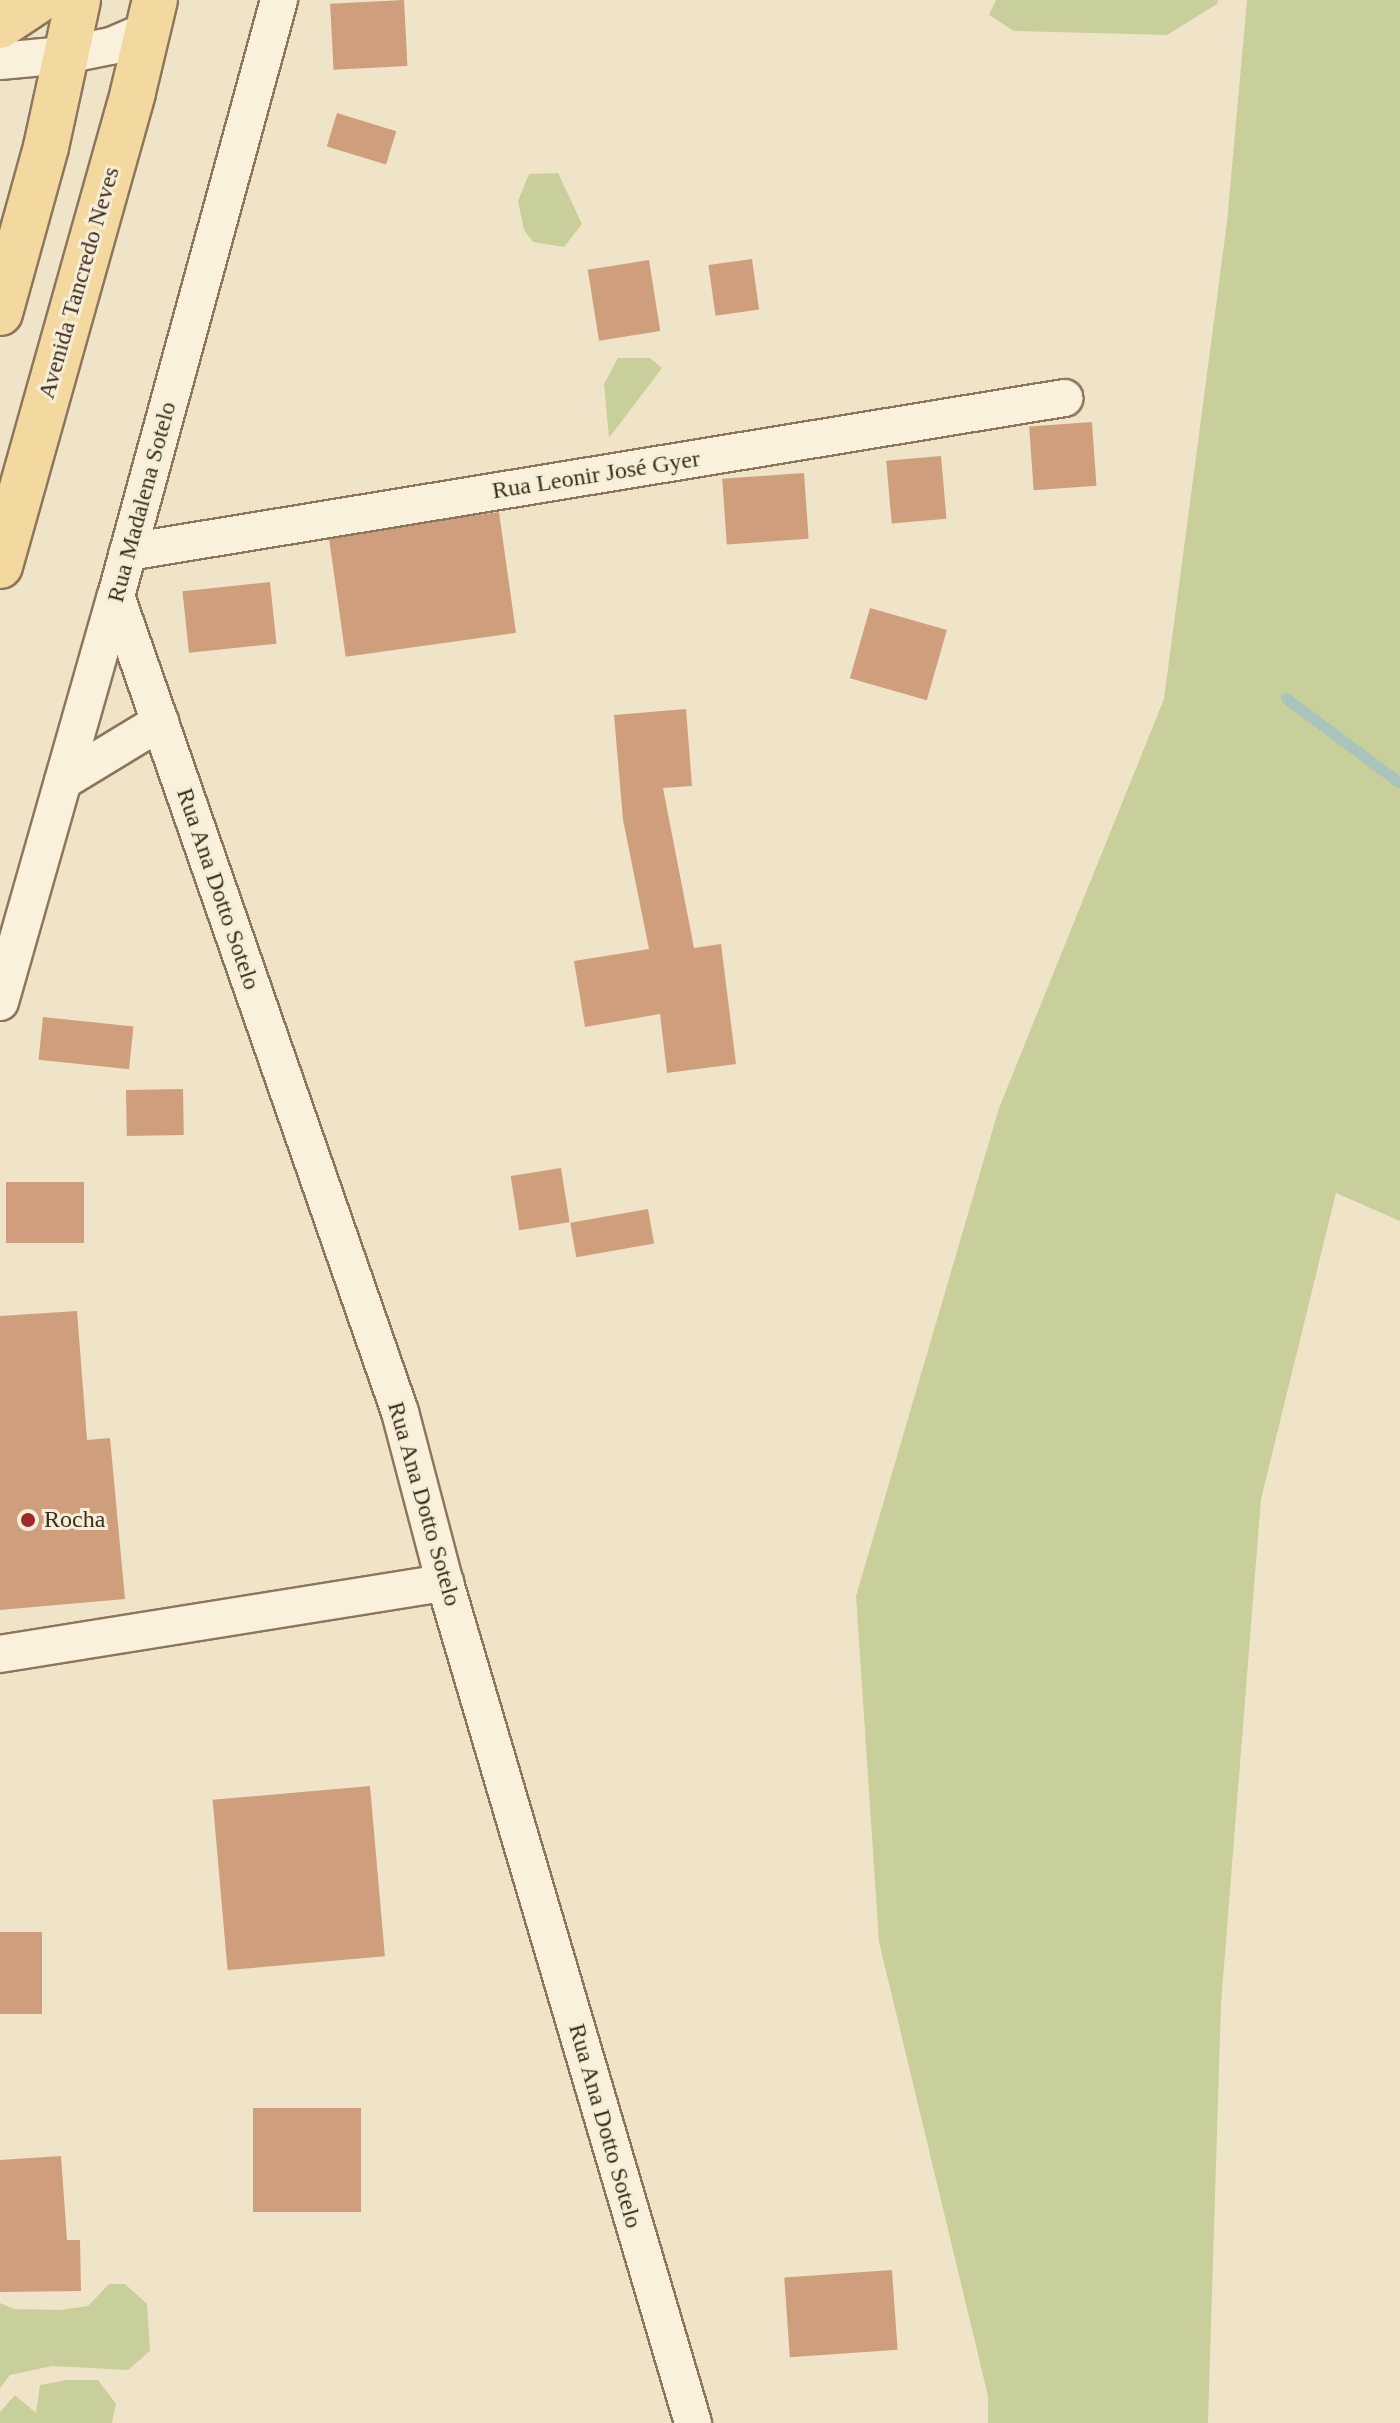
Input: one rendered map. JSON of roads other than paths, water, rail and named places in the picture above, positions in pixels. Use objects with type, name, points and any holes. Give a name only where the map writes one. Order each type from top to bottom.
[{"type":"main road","points":[[0,26],[39,0]]},
{"type":"main road","points":[[0,313],[46,147],[78,0]]},
{"type":"main road","name":"Avenida Tancredo Neves","points":[[0,566],[133,92],[150,16]]},
{"type":"street","name":"Rua Madalena Sotelo","points":[[0,1002],[116,596],[279,0]]},
{"type":"street","points":[[0,61],[65,55],[111,46],[150,16]]},
{"type":"street","points":[[65,55],[111,68],[133,92]]},
{"type":"street","name":"Rua Leonir José Gyer","points":[[128,552],[1064,398]]},
{"type":"street","name":"Rua Ana Dotto Sotelo","points":[[116,596],[400,1412],[445,1583],[693,2423]]},
{"type":"street","points":[[63,781],[160,722]]},
{"type":"street","points":[[0,1654],[445,1583]]},
{"type":"waterway","points":[[1286,698],[1400,783]]},
{"type":"place","name":"Rocha","points":[[28,1520]]}]
